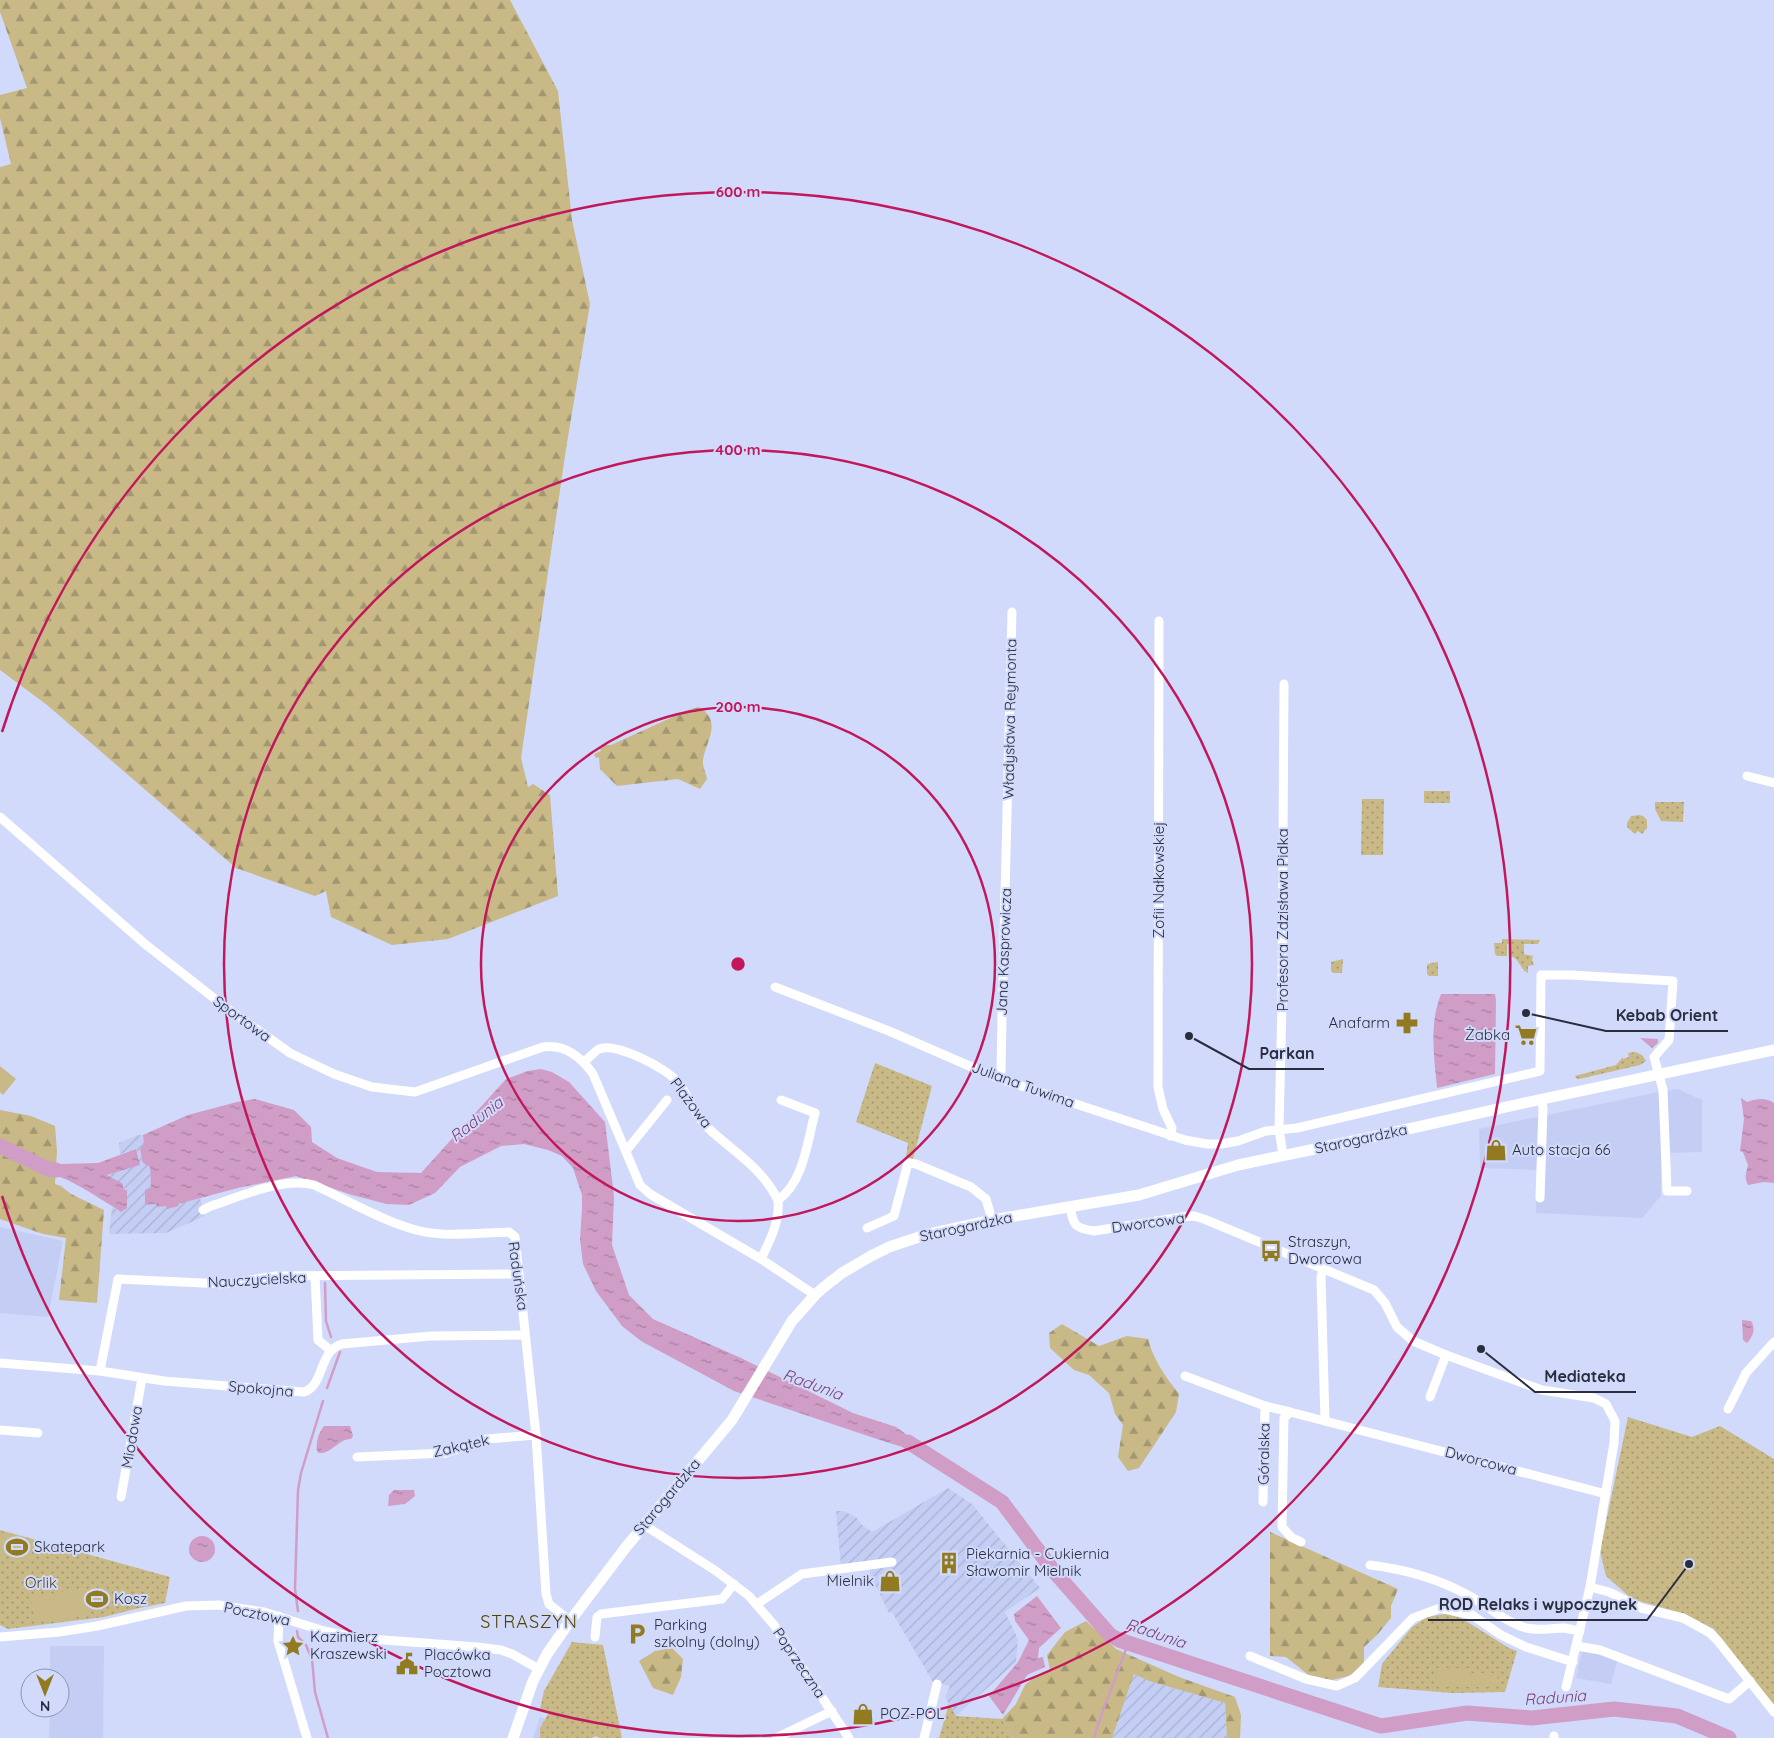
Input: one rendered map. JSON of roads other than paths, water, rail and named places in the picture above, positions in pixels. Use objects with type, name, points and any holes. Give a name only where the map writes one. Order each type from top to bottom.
[{"type":"main road","name":"Starogardzka","points":[[513,1738],[526,1698],[539,1668],[570,1621],[644,1525],[724,1430],[792,1321],[814,1295],[857,1264],[889,1247],[928,1234],[992,1220],[1139,1195],[1238,1165],[1774,1050]]},
{"type":"street","name":"Władysława Reymonta","points":[[1008,826],[1012,612]]},
{"type":"street","name":"Zofii Nałkowskiej","points":[[1159,621],[1158,1086],[1163,1109],[1172,1128],[1170,1136]]},
{"type":"street","name":"Profesora Zdzisława Pidka","points":[[1283,1155],[1279,1130],[1284,684]]},
{"type":"street","points":[[1747,776],[1774,783]]},
{"type":"street","name":"Sportowa","points":[[0,817],[146,944],[224,1006],[290,1053],[325,1070],[372,1087],[415,1092],[548,1046],[574,1053],[584,1062]]},
{"type":"street","name":"Jana Kasprowicza","points":[[997,1078],[1000,1071],[1008,826]]},
{"type":"street","name":"Juliana Tuwima","points":[[775,987],[889,1031],[997,1078],[1170,1136],[1214,1145],[1229,1143],[1266,1131],[1297,1128],[1540,1071],[1541,975],[1673,981],[1669,1040],[1654,1057],[1658,1074]]},
{"type":"street","name":"Plażowa","points":[[584,1062],[598,1050],[608,1048],[620,1049],[655,1065],[669,1074],[677,1082],[706,1126],[757,1170],[768,1183],[778,1200]]},
{"type":"street","points":[[584,1062],[593,1074],[640,1185],[650,1194],[761,1259],[814,1295]]},
{"type":"street","points":[[1658,1074],[1663,1090],[1667,1191],[1687,1191]]},
{"type":"street","points":[[1540,1198],[1543,1108],[1541,1099]]},
{"type":"street","name":"Plażowa","points":[[626,1151],[666,1100]]},
{"type":"street","points":[[761,1259],[776,1224],[778,1200],[789,1190],[801,1167],[815,1113],[781,1100]]},
{"type":"street","points":[[867,1228],[894,1216],[908,1163],[916,1164],[971,1187],[986,1199],[992,1220]]},
{"type":"street","name":"Raduńska","points":[[207,1208],[282,1184],[305,1183],[314,1185],[390,1220],[420,1231],[435,1234],[509,1232],[515,1237],[536,1435],[546,1594],[549,1604],[570,1621]]},
{"type":"street","name":"Dworcowa","points":[[1070,1207],[1074,1223],[1080,1229],[1094,1231],[1182,1217],[1194,1216],[1204,1219],[1374,1290],[1385,1303],[1397,1327],[1413,1341],[1542,1390],[1594,1398],[1606,1404],[1615,1421],[1606,1494],[1590,1587],[1566,1687]]},
{"type":"street","points":[[1323,1269],[1321,1277],[1325,1421]]},
{"type":"street","name":"Nauczycielska","points":[[100,1370],[118,1279],[224,1284],[276,1276],[519,1274]]},
{"type":"street","points":[[315,1276],[318,1340],[330,1350],[342,1344],[431,1336],[526,1335]]},
{"type":"street","points":[[1728,1410],[1746,1373],[1774,1342]]},
{"type":"street","name":"Spokojna","points":[[0,1363],[100,1370],[142,1378],[304,1392],[314,1387],[330,1350]]},
{"type":"street","points":[[1430,1397],[1446,1355]]},
{"type":"street","name":"Góralska","points":[[1184,1376],[1265,1406],[1290,1412]]},
{"type":"street","name":"Miodowa","points":[[121,1497],[142,1378]]},
{"type":"street","name":"Góralska","points":[[1263,1502],[1265,1406]]},
{"type":"street","points":[[1290,1412],[1284,1418],[1282,1527],[1291,1537],[1301,1542]]},
{"type":"street","name":"Dworcowa","points":[[1290,1412],[1606,1494]]},
{"type":"street","points":[[0,1430],[38,1434]]},
{"type":"street","name":"Zakątek","points":[[357,1457],[446,1453],[487,1439],[536,1435]]},
{"type":"street","name":"Poprzeczna","points":[[644,1525],[734,1584],[757,1604],[774,1625],[849,1738]]},
{"type":"street","points":[[757,1604],[802,1574],[892,1562]]},
{"type":"street","points":[[1370,1565],[1408,1572],[1440,1582],[1466,1594],[1513,1623],[1526,1628],[1543,1630],[1565,1628],[1580,1631]]},
{"type":"street","points":[[595,1637],[597,1617],[601,1614],[722,1598],[734,1584]]},
{"type":"street","points":[[1590,1587],[1609,1592],[1641,1608],[1684,1618],[1697,1625],[1718,1641],[1774,1712]]},
{"type":"street","name":"Pocztowa","points":[[0,1637],[59,1632],[97,1626],[186,1606],[234,1607],[279,1616],[324,1631],[357,1638],[501,1650],[539,1668]]},
{"type":"street","points":[[1250,1656],[1306,1679],[1337,1686],[1355,1678],[1413,1618],[1440,1608],[1472,1615],[1501,1635],[1518,1643],[1573,1662]]},
{"type":"street","points":[[279,1616],[278,1641],[306,1738]]},
{"type":"street","points":[[1577,1646],[1600,1650],[1729,1699],[1750,1681]]},
{"type":"street","points":[[924,1738],[937,1684]]},
{"type":"street","points":[[776,1738],[832,1711]]},
{"type":"water","points":[[1441,994],[1495,994],[1495,1074],[1437,1088],[1434,1029],[1437,1005]]},
{"type":"water","points":[[1640,1038],[1658,1039],[1658,1043],[1652,1048]]},
{"type":"water","points":[[541,1069],[552,1072],[569,1082],[605,1122],[614,1196],[612,1245],[629,1295],[653,1319],[741,1358],[853,1413],[896,1427],[939,1458],[734,1391],[641,1341],[622,1326],[596,1291],[583,1264],[580,1239],[582,1195],[573,1168],[562,1156],[548,1150],[524,1144],[501,1146],[460,1167],[435,1193],[409,1205],[387,1204],[352,1195],[296,1176],[238,1188],[178,1204],[179,1206],[167,1209],[166,1206],[157,1207],[156,1204],[145,1205],[145,1190],[151,1188],[150,1167],[143,1163],[140,1149],[144,1144],[143,1135],[188,1115],[255,1099],[294,1110],[311,1127],[312,1142],[337,1158],[377,1172],[421,1173],[506,1079],[528,1071]]},
{"type":"water","points":[[1741,1098],[1747,1102],[1761,1099],[1774,1103],[1774,1183],[1764,1182],[1748,1185],[1746,1175],[1748,1165],[1743,1152],[1740,1151],[1744,1119]]},
{"type":"water","points":[[136,1149],[140,1165],[107,1175],[123,1184],[123,1190],[127,1190],[127,1208],[121,1212],[72,1182],[36,1167],[39,1160],[59,1164],[98,1163]]},
{"type":"water","points":[[1742,1320],[1751,1321],[1754,1329],[1747,1343],[1743,1340]]},
{"type":"water","points":[[324,1426],[350,1426],[353,1436],[351,1439],[342,1441],[324,1453],[319,1453],[317,1451],[317,1441]]},
{"type":"water","points":[[394,1490],[414,1490],[415,1496],[405,1504],[388,1506],[389,1495]]},
{"type":"water","points":[[202,1536],[211,1540],[215,1549],[211,1558],[202,1562],[193,1558],[189,1549],[193,1540]]},
{"type":"water","points":[[1037,1596],[1061,1628],[1039,1648],[1038,1658],[1043,1657],[1045,1667],[1027,1675],[1003,1715],[989,1696],[1018,1662],[1029,1640],[1015,1621],[1014,1614]]},
{"type":"waterway","name":"Radunia","points":[[0,1146],[48,1169],[56,1170]]},
{"type":"waterway","points":[[325,1283],[326,1321],[331,1337]]},
{"type":"waterway","points":[[327,1388],[340,1352]]},
{"type":"waterway","points":[[298,1611],[295,1589],[298,1490],[301,1473],[323,1401]]},
{"type":"waterway","name":"Radunia","points":[[908,1442],[1002,1502],[1052,1569],[1110,1635],[1119,1640],[1381,1726],[1467,1713],[1532,1718],[1614,1709],[1677,1716],[1729,1738]]},
{"type":"waterway","points":[[297,1631],[298,1637],[306,1645],[312,1659],[315,1692],[328,1738]]},
{"type":"waterway","points":[[1094,1738],[1128,1643]]},
{"type":"place","name":"Kebab Orient","points":[[1526,1013]]},
{"type":"place","name":"Anafarm","points":[[1407,1023]]},
{"type":"place","name":"Żabka","points":[[1526,1035]]},
{"type":"place","name":"Parkan","points":[[1189,1036]]},
{"type":"place","name":"Auto stacja 66","points":[[1496,1150]]},
{"type":"place","name":"Straszyn, Dworcowa","points":[[1271,1251]]},
{"type":"place","name":"Mediateka","points":[[1481,1349]]},
{"type":"place","name":"Skatepark","points":[[17,1547]]},
{"type":"place","name":"Piekarnia - Cukiernia Sławomir Mielnik","points":[[949,1563]]},
{"type":"place","name":"ROD Relaks i wypoczynek","points":[[1689,1564]]},
{"type":"place","name":"Mielnik","points":[[890,1581]]},
{"type":"place","name":"Kosz","points":[[97,1599]]},
{"type":"place","name":"Parking szkolny (dolny)","points":[[637,1634]]},
{"type":"place","name":"Kazimierz Kraszewski","points":[[293,1646]]},
{"type":"place","name":"Placówka Pocztowa","points":[[407,1664]]},
{"type":"place","name":"POZ-POL","points":[[863,1714]]},
{"type":"district","name":"STRASZYN","points":[[529,1622]]},
{"type":"park label","name":"Orlik","points":[[41,1583]]}]
